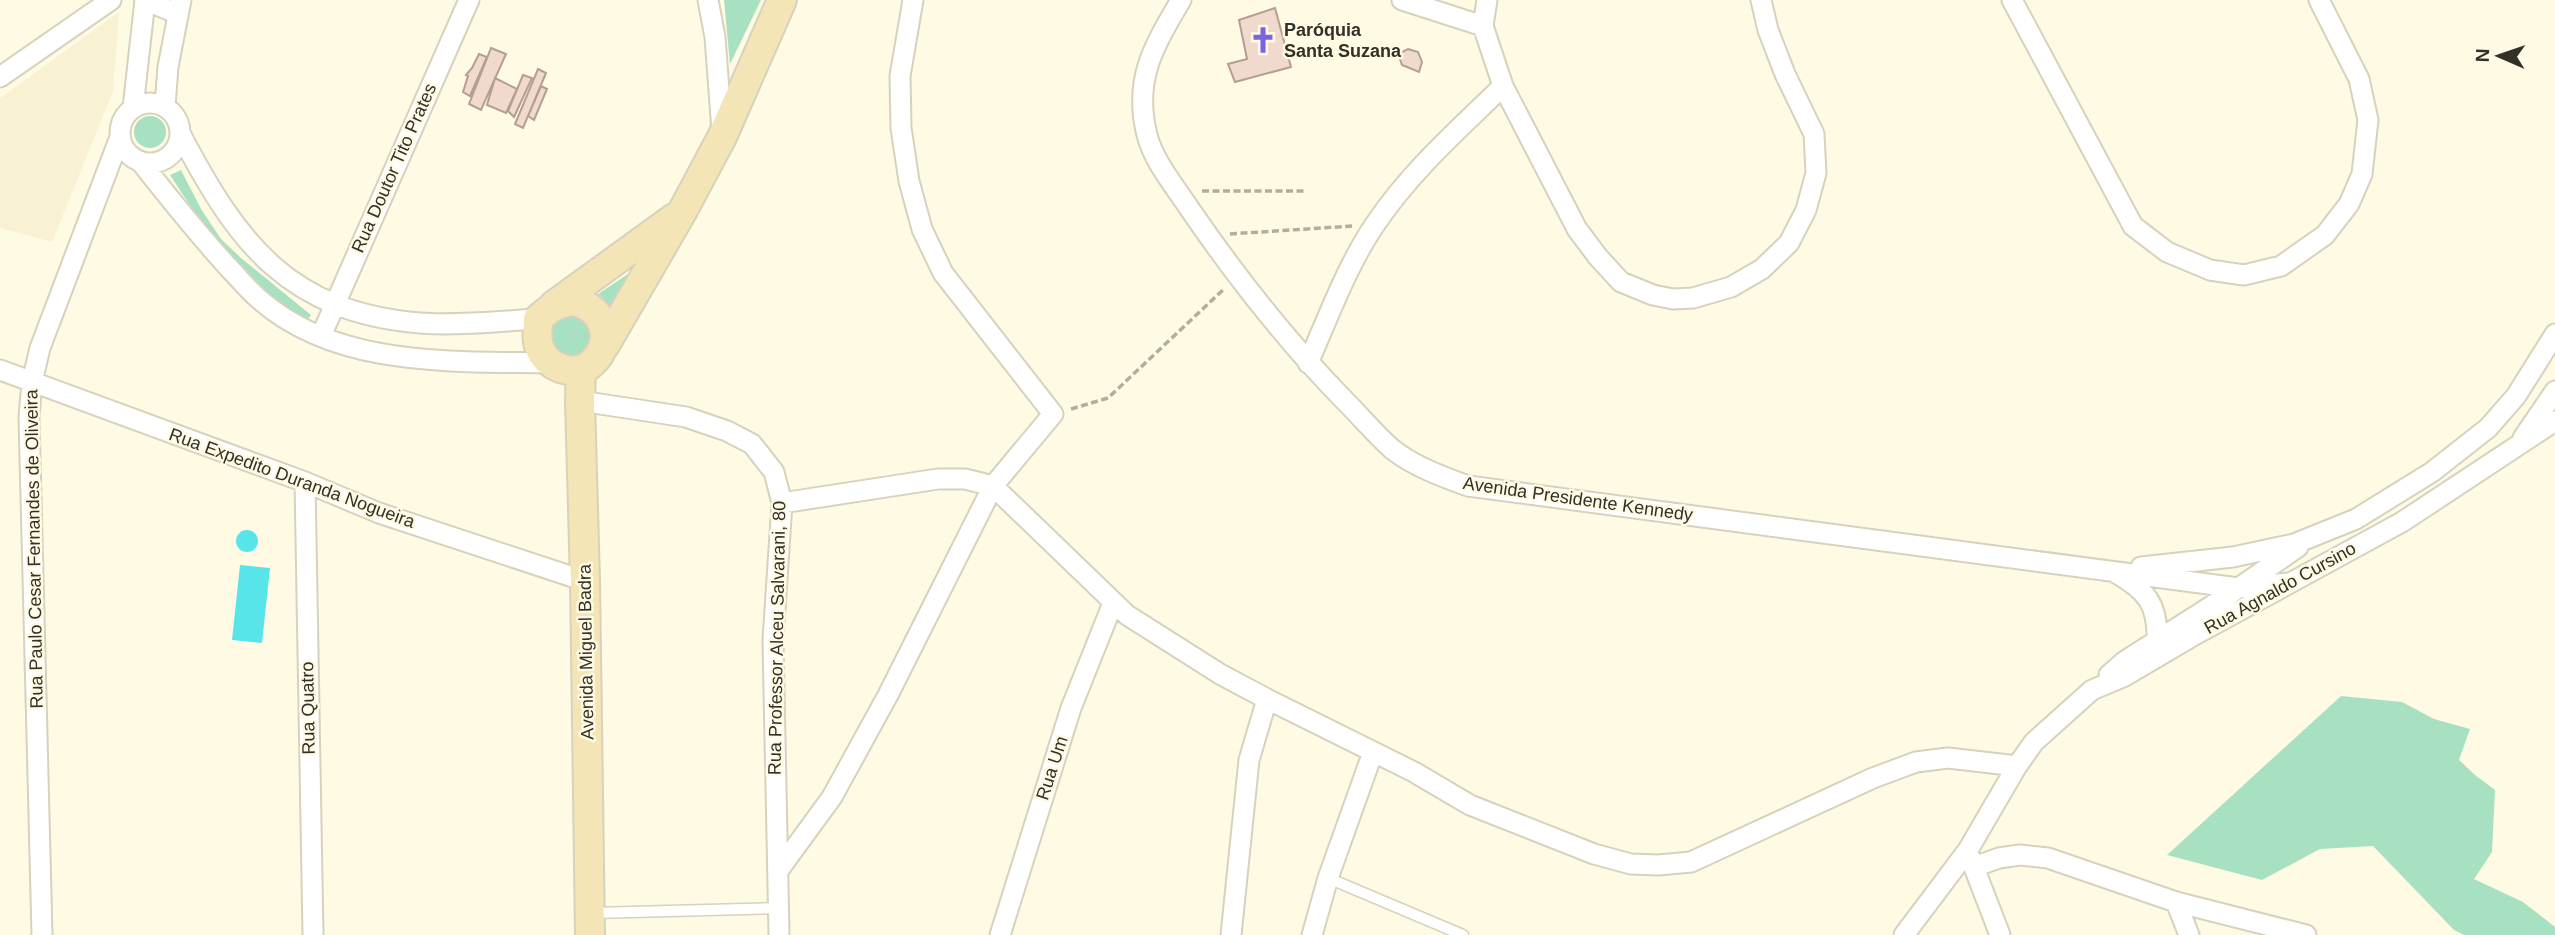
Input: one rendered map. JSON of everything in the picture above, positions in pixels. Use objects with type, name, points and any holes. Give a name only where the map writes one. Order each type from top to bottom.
[{"type":"main road","points":[[682,212],[545,313],[538,345],[550,363],[560,368],[581,369],[591,364],[605,345],[682,212],[722,137],[782,0]]},
{"type":"main road","points":[[545,313],[563,302],[586,304],[596,311],[603,321],[605,345]]},
{"type":"main road","name":"Avenida Miguel Badra","points":[[581,369],[590,924]]},
{"type":"street","points":[[0,77],[111,0]]},
{"type":"street","points":[[133,108],[145,0],[179,7],[168,67],[165,106]]},
{"type":"street","name":"Rua Doutor Tito Prates","points":[[321,336],[469,0]]},
{"type":"street","points":[[708,0],[715,37],[722,137]]},
{"type":"street","points":[[778,871],[838,786],[888,695],[993,486],[1053,414],[943,273],[922,229],[909,181],[901,128],[900,76],[913,0]]},
{"type":"street","name":"Avenida Presidente Kennedy","points":[[1181,0],[1150,54],[1143,83],[1143,111],[1147,136],[1156,159],[1236,277],[1308,363],[1393,450],[1440,476],[1468,486],[2238,588],[2288,583]]},
{"type":"street","points":[[1402,0],[1483,26]]},
{"type":"street","points":[[1487,0],[1483,26],[1503,86],[1577,229],[1621,282],[1653,295],[1673,299],[1693,298],[1731,286],[1762,269],[1789,243],[1806,210],[1816,173],[1814,134],[1785,74],[1768,30],[1761,0]]},
{"type":"street","points":[[2012,0],[2133,226],[2167,252],[2210,270],[2244,275],[2281,266],[2325,235],[2349,204],[2362,174],[2368,120],[2359,79],[2319,0]]},
{"type":"street","points":[[1308,363],[1340,290],[1374,224],[1406,183],[1503,86]]},
{"type":"street","points":[[181,135],[176,148],[164,160],[155,163],[132,158],[124,149],[120,137],[122,120],[133,108],[143,103],[165,106],[177,120],[181,135],[207,184],[241,236],[278,272],[333,305],[363,315],[422,323],[545,313]]},
{"type":"street","name":"Rua Paulo Cesar Fernandes de Oliveira","points":[[41,935],[29,417],[32,382],[40,348],[120,137]]},
{"type":"street","points":[[140,161],[180,213],[259,300],[296,324],[321,336],[382,354],[452,360],[550,363]]},
{"type":"street","points":[[2092,690],[2125,661],[2314,536],[2356,519],[2432,472],[2488,428],[2516,396],[2555,334]]},
{"type":"street","name":"Rua Expedito Duranda Nogueira","points":[[0,370],[304,482],[379,513],[586,581]]},
{"type":"street","points":[[2516,448],[2555,391]]},
{"type":"street","name":"Rua Professor Alceu Salvarani, 80","points":[[580,401],[686,417],[727,430],[752,444],[775,472],[782,503],[773,640],[779,935]]},
{"type":"street","name":"Rua Agnaldo Cursino","points":[[1904,935],[1971,859],[2017,766],[2034,742],[2092,690],[2123,677],[2191,636],[2402,522],[2555,421]]},
{"type":"street","points":[[2475,438],[2496,461]]},
{"type":"street","points":[[782,503],[938,479],[965,479],[993,486],[1127,615],[1220,674],[1414,772],[1470,805],[1594,854],[1631,864],[1691,862],[1872,778],[1916,762],[1948,758],[1975,759],[2017,766]]},
{"type":"street","name":"Rua Quatro","points":[[304,482],[313,935]]},
{"type":"street","name":"Avenida Presidente Kennedy","points":[[2112,571],[2233,557],[2294,544],[2314,536]]},
{"type":"street","points":[[2191,636],[2238,588],[2240,575],[2233,557]]},
{"type":"street","points":[[2112,571],[2138,588],[2152,604],[2157,617],[2157,640]]},
{"type":"street","name":"Rua Um","points":[[1000,935],[1071,708],[1113,603]]},
{"type":"street","points":[[1231,935],[1248,760],[1267,699]]},
{"type":"street","points":[[1312,935],[1328,878],[1373,752]]},
{"type":"street","points":[[2000,935],[1971,859],[2009,856],[2048,858],[2176,902],[2306,935]]},
{"type":"street","points":[[2176,902],[2189,935]]},
{"type":"lane","points":[[1328,878],[1463,935]]},
{"type":"lane","points":[[590,924],[778,908]]},
{"type":"path","points":[[1193,191],[1304,191]]},
{"type":"path","points":[[1225,234],[1357,226]]},
{"type":"path","points":[[1053,414],[1108,398],[1236,277]]},
{"type":"shaded area","points":[[119,12],[113,91],[52,242],[0,228],[0,98]]},
{"type":"green space","points":[[724,0],[761,0],[730,64]]},
{"type":"green space","points":[[150,116],[162,120],[166,132],[162,144],[150,148],[138,144],[134,132],[138,120]]},
{"type":"green space","points":[[181,170],[201,209],[221,239],[311,315],[306,322],[285,309],[216,245],[170,175]]},
{"type":"green space","points":[[646,262],[613,313],[598,294]]},
{"type":"green space","points":[[572,314],[591,326],[591,348],[571,360],[552,350],[550,329],[558,318]]},
{"type":"green space","points":[[2341,696],[2402,702],[2434,719],[2470,729],[2459,760],[2495,790],[2492,852],[2474,879],[2523,902],[2555,927],[2555,935],[2464,935],[2454,930],[2373,846],[2320,849],[2262,880],[2167,855]]},
{"type":"water","points":[[247,530],[255,533],[258,541],[255,549],[247,552],[239,549],[236,541],[239,533]]},
{"type":"water","points":[[240,565],[270,568],[262,643],[232,640]]},
{"type":"building","name":"Paróquia Santa Suzana","points":[[1275,8],[1291,67],[1235,82],[1228,64],[1247,59],[1239,20]]},
{"type":"building","points":[[491,48],[506,54],[481,110],[469,104]]},
{"type":"building","points":[[1408,49],[1418,52],[1422,62],[1419,72],[1402,65],[1398,54]]},
{"type":"building","points":[[479,54],[487,57],[470,96],[463,92],[468,76],[466,75]]},
{"type":"building","points":[[538,69],[546,73],[523,128],[515,124]]},
{"type":"building","points":[[523,75],[532,78],[514,117],[508,111]]},
{"type":"building","points":[[495,78],[517,89],[506,113],[487,105]]},
{"type":"building","points":[[541,86],[547,89],[534,120],[528,116]]},
{"type":"place","name":"Paróquia Santa Suzana","points":[[1263,40]]}]
